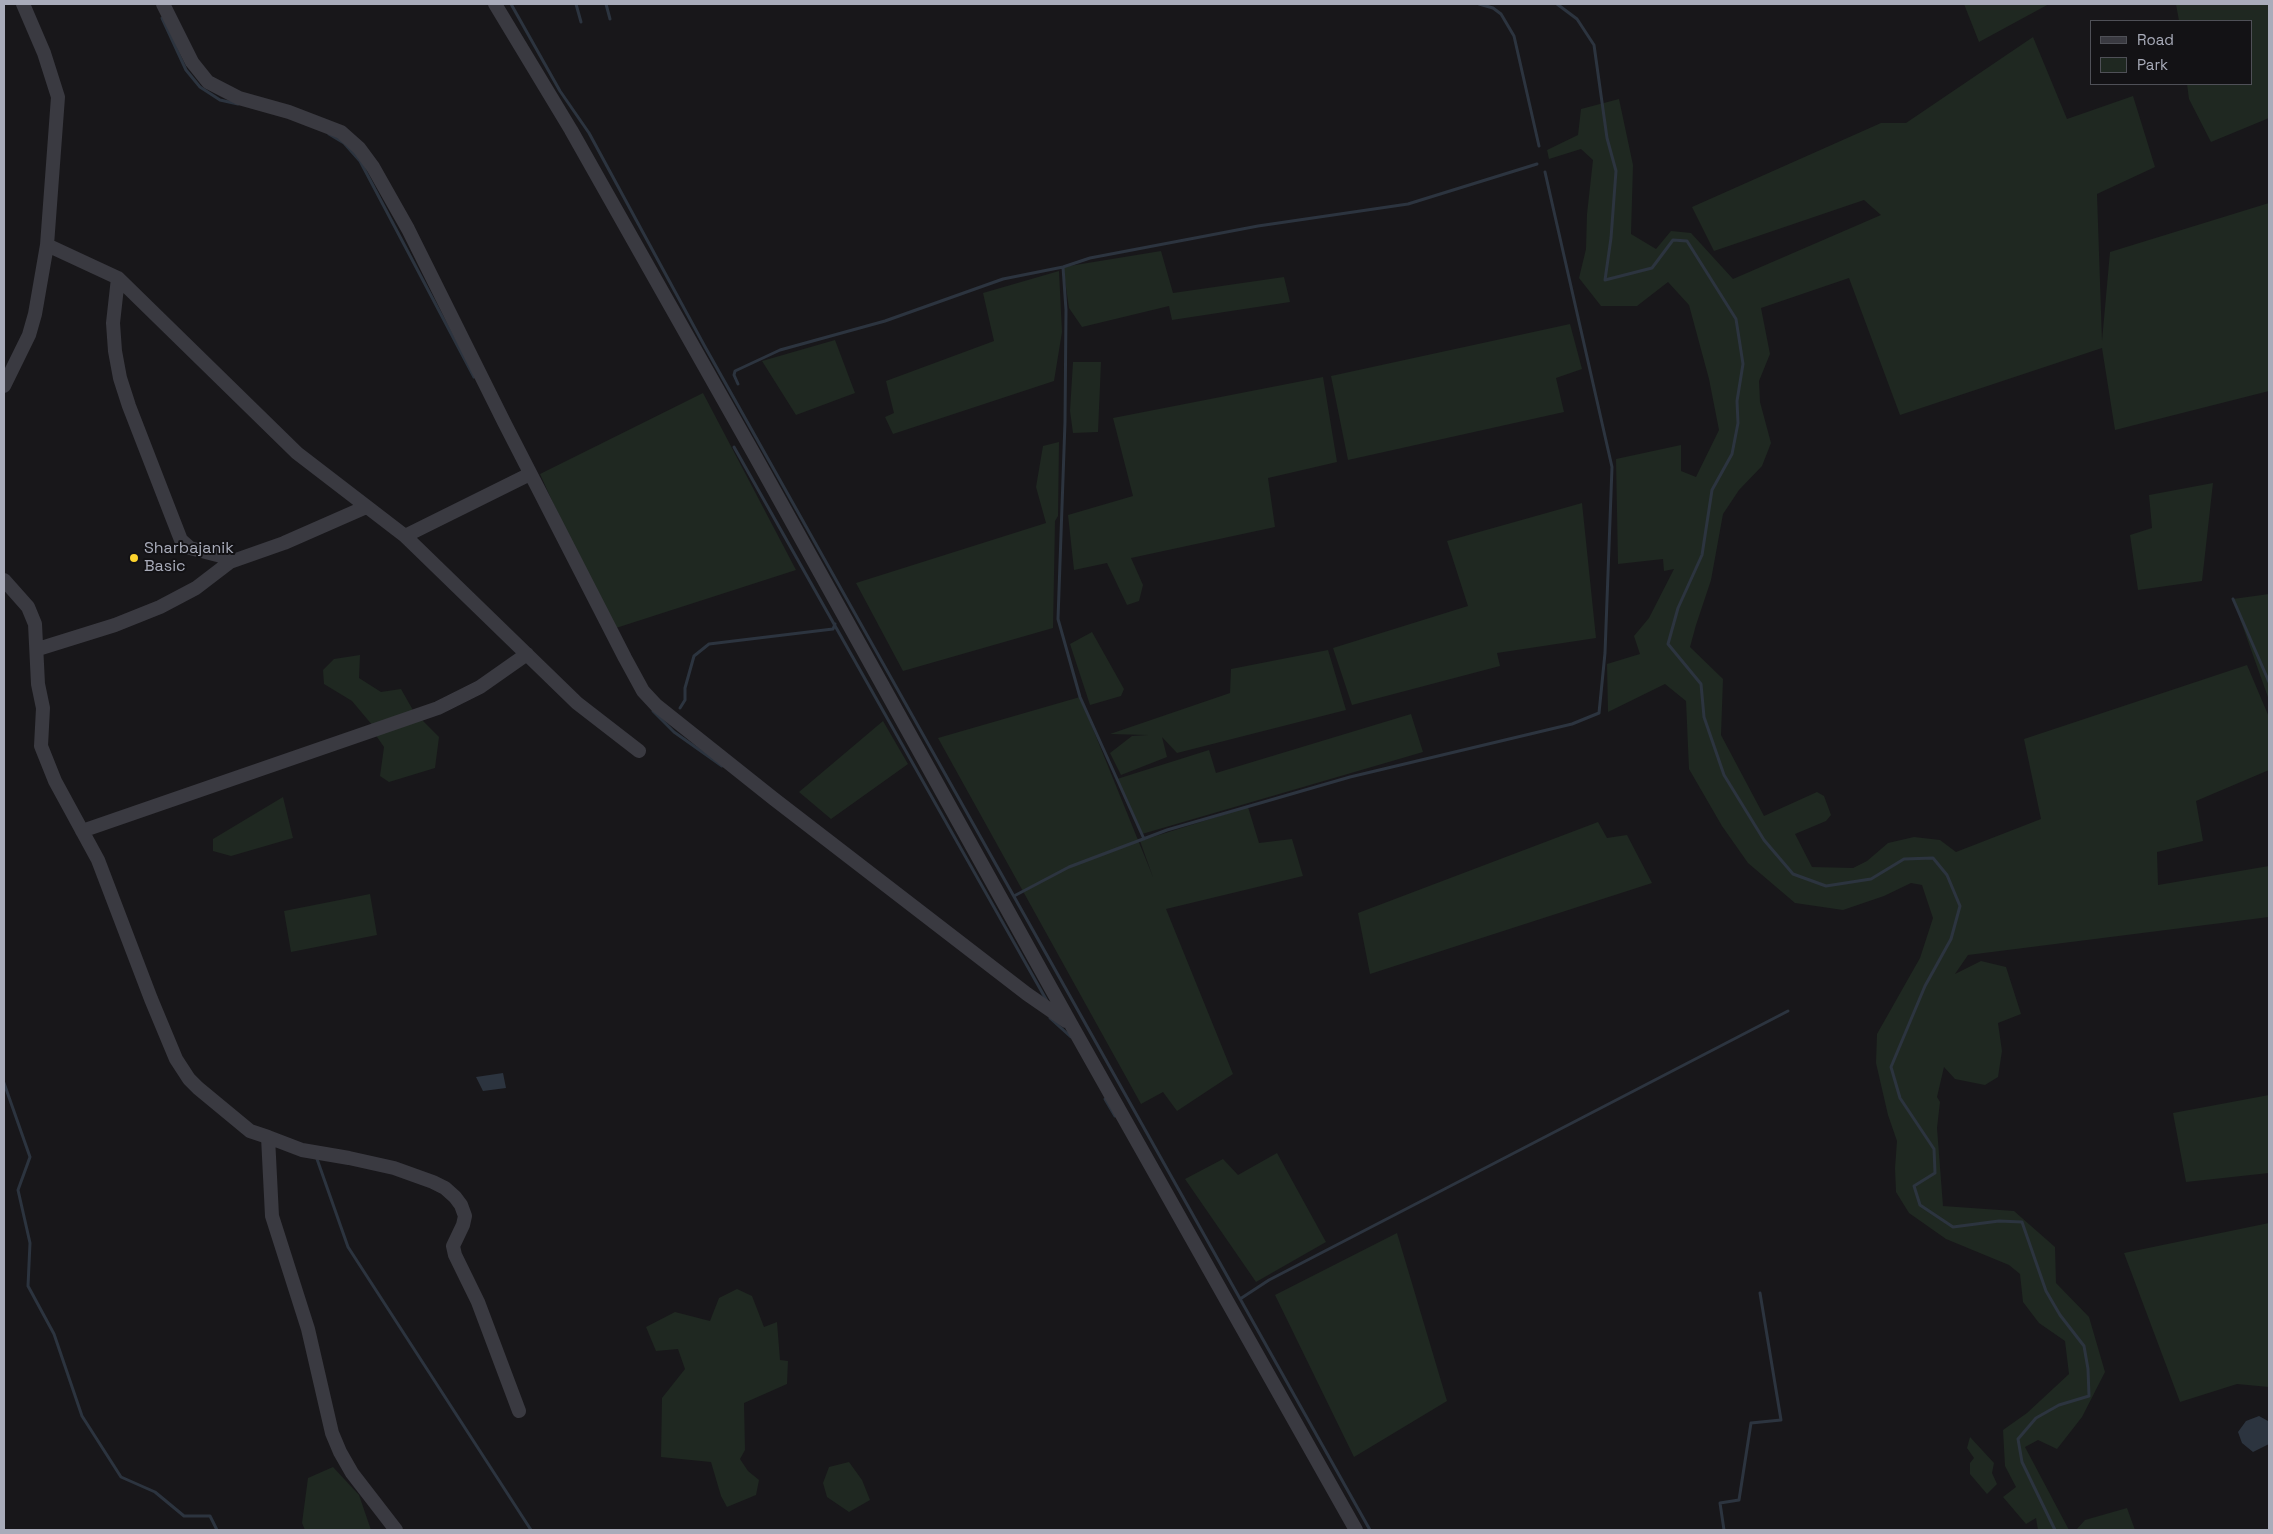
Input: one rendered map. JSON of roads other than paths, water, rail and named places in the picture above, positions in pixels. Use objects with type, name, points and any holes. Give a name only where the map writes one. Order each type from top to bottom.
[{"type":"street","points":[[4,386],[14,369],[31,328],[46,244],[58,97],[44,52],[23,4]]},
{"type":"street","points":[[163,4],[192,62],[208,82],[239,98],[289,112],[341,132],[359,148],[373,168],[408,229],[530,474],[643,691],[656,705],[1028,994],[1059,1014],[1072,1026]]},
{"type":"street","points":[[495,4],[571,130],[754,454],[1072,1026],[1356,1530]]},
{"type":"street","points":[[46,244],[118,278],[297,454],[405,536],[578,703],[639,751]]},
{"type":"street","points":[[118,278],[113,323],[115,351],[120,378],[172,517],[182,540],[190,548],[224,557],[230,562]]},
{"type":"street","points":[[405,536],[530,474]]},
{"type":"street","points":[[38,649],[115,624],[177,599],[196,588],[230,562],[321,528],[366,507]]},
{"type":"street","points":[[4,580],[28,608],[35,624],[38,649],[38,684],[43,708],[41,746],[55,781],[98,860],[149,994],[176,1059],[188,1079],[250,1131],[302,1150],[394,1168],[446,1188],[455,1197],[462,1205],[465,1216],[454,1246],[455,1255],[478,1302],[519,1411]]},
{"type":"street","points":[[82,831],[438,708],[480,687],[527,654]]},
{"type":"street","points":[[268,1137],[272,1216],[308,1329],[332,1433],[352,1473],[396,1530]]},
{"type":"water","points":[[503,1073],[506,1088],[483,1091],[476,1077]]},
{"type":"water","points":[[2259,1416],[2268,1421],[2269,1444],[2253,1452],[2242,1443],[2238,1432],[2246,1421]]},
{"type":"waterway","points":[[511,4],[560,91],[589,133],[704,345],[1370,1530]]},
{"type":"waterway","points":[[576,4],[581,22]]},
{"type":"waterway","points":[[606,4],[610,19]]},
{"type":"waterway","points":[[1479,4],[1493,8],[1501,14],[1514,36],[1539,146]]},
{"type":"waterway","points":[[1557,4],[1577,19],[1594,45],[1607,138],[1616,171],[1611,238],[1605,280],[1652,268],[1673,240],[1687,241],[1736,319],[1743,364],[1737,401],[1738,423],[1732,454],[1712,490],[1702,555],[1678,608],[1668,644],[1701,684],[1704,717],[1724,775],[1764,840],[1793,874],[1826,886],[1871,879],[1904,859],[1933,858],[1947,875],[1960,906],[1951,939],[1925,986],[1891,1067],[1900,1098],[1934,1149],[1935,1173],[1914,1186],[1920,1205],[1953,1227],[1999,1221],[2022,1222],[2046,1291],[2060,1315],[2084,1346],[2088,1369],[2089,1396],[2059,1405],[2036,1418],[2018,1439],[2022,1462],[2055,1530]]},
{"type":"waterway","points":[[162,18],[186,70],[200,87],[220,100],[238,104]]},
{"type":"waterway","points":[[329,134],[344,143],[360,161],[474,377]]},
{"type":"waterway","points":[[738,384],[734,375],[735,371],[780,350],[885,321],[1003,279],[1063,267],[1090,258],[1258,226],[1408,204],[1537,164]]},
{"type":"waterway","points":[[1014,896],[1069,867],[1167,830],[1350,777],[1572,724],[1599,713],[1605,653],[1612,467],[1545,172]]},
{"type":"waterway","points":[[1063,267],[1066,310],[1065,422],[1058,619],[1080,697],[1144,839]]},
{"type":"waterway","points":[[734,447],[1047,1001]]},
{"type":"waterway","points":[[2233,599],[2269,682]]},
{"type":"waterway","points":[[680,708],[685,700],[685,688],[694,656],[709,644],[833,629],[835,624]]},
{"type":"waterway","points":[[653,711],[674,732],[722,766]]},
{"type":"waterway","points":[[1240,1299],[1269,1280],[1788,1011]]},
{"type":"waterway","points":[[1050,1018],[1071,1037]]},
{"type":"waterway","points":[[4,1083],[30,1157],[18,1190],[30,1243],[28,1286],[54,1334],[82,1416],[121,1477],[155,1492],[184,1516],[210,1516],[217,1530]]},
{"type":"waterway","points":[[1105,1099],[1115,1116]]},
{"type":"waterway","points":[[317,1159],[348,1247],[531,1530]]},
{"type":"waterway","points":[[1724,1530],[1720,1503],[1739,1500],[1751,1423],[1781,1420],[1760,1293]]},
{"type":"place","name":"Sharbajanik Basic","points":[[134,558]]}]
